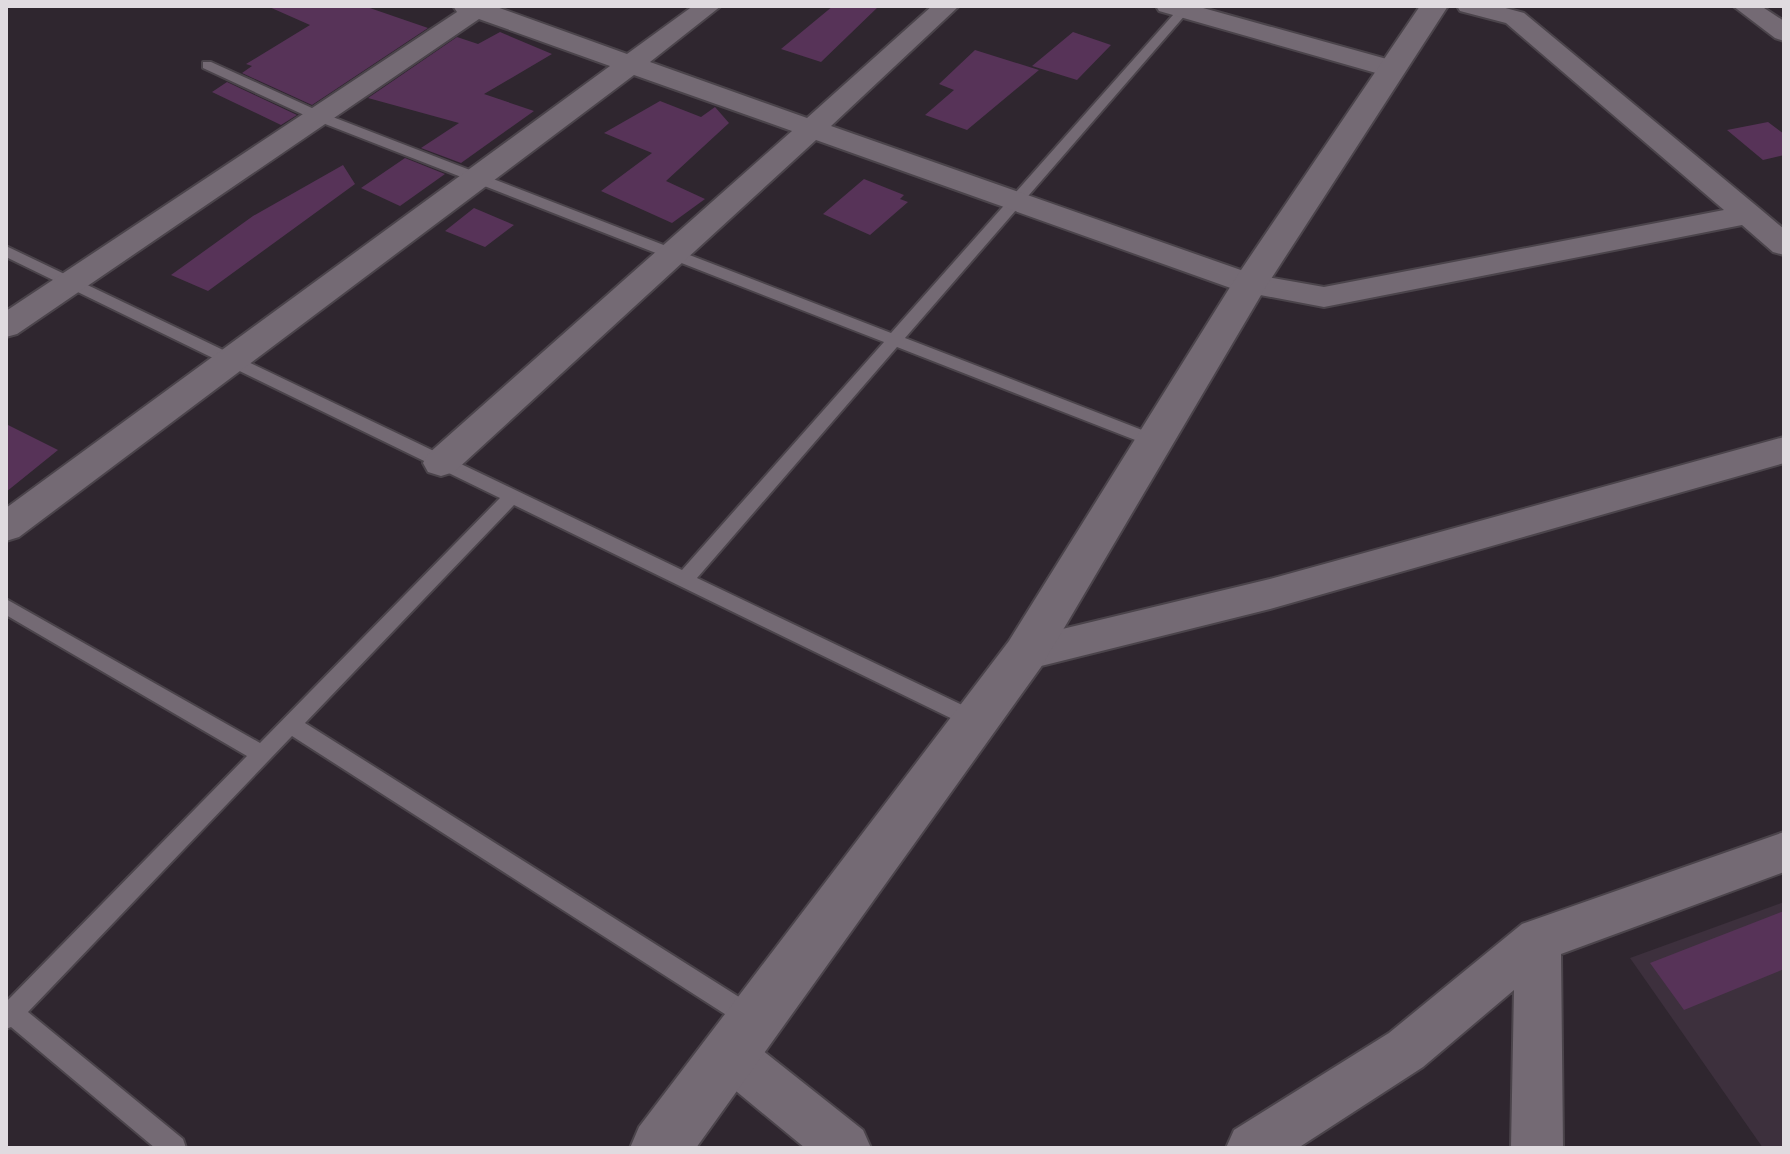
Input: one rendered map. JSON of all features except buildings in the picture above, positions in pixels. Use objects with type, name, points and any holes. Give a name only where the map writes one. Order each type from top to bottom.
[{"type":"street","points":[[6,527],[709,6]]},
{"type":"street","points":[[441,463],[947,6]]},
{"type":"street","points":[[660,1148],[1025,654],[1250,284],[1434,6]]},
{"type":"street","points":[[1469,6],[1515,18],[1784,245]]},
{"type":"street","points":[[1745,6],[1784,33]]},
{"type":"street","points":[[6,326],[320,117],[474,7],[1250,284],[1324,297],[1749,214]]},
{"type":"street","points":[[1180,7],[1392,69]]},
{"type":"street","points":[[1025,654],[1270,594],[1784,450]]},
{"type":"street","points":[[1252,1148],[1406,1050],[1538,940],[1784,852]]},
{"type":"street","points":[[1537,1148],[1538,940]]},
{"type":"street","points":[[743,1037],[845,1148]]},
{"type":"lane","points":[[684,580],[1016,201],[1180,7]]},
{"type":"lane","points":[[207,65],[320,117],[1154,441]]},
{"type":"lane","points":[[6,251],[976,721]]},
{"type":"lane","points":[[174,1148],[8,1016],[511,497]]},
{"type":"lane","points":[[6,606],[262,754]]},
{"type":"lane","points":[[290,724],[743,1037]]},
{"type":"shaded area","points":[[1784,902],[1784,1148],[1763,1148],[1630,958]]}]
